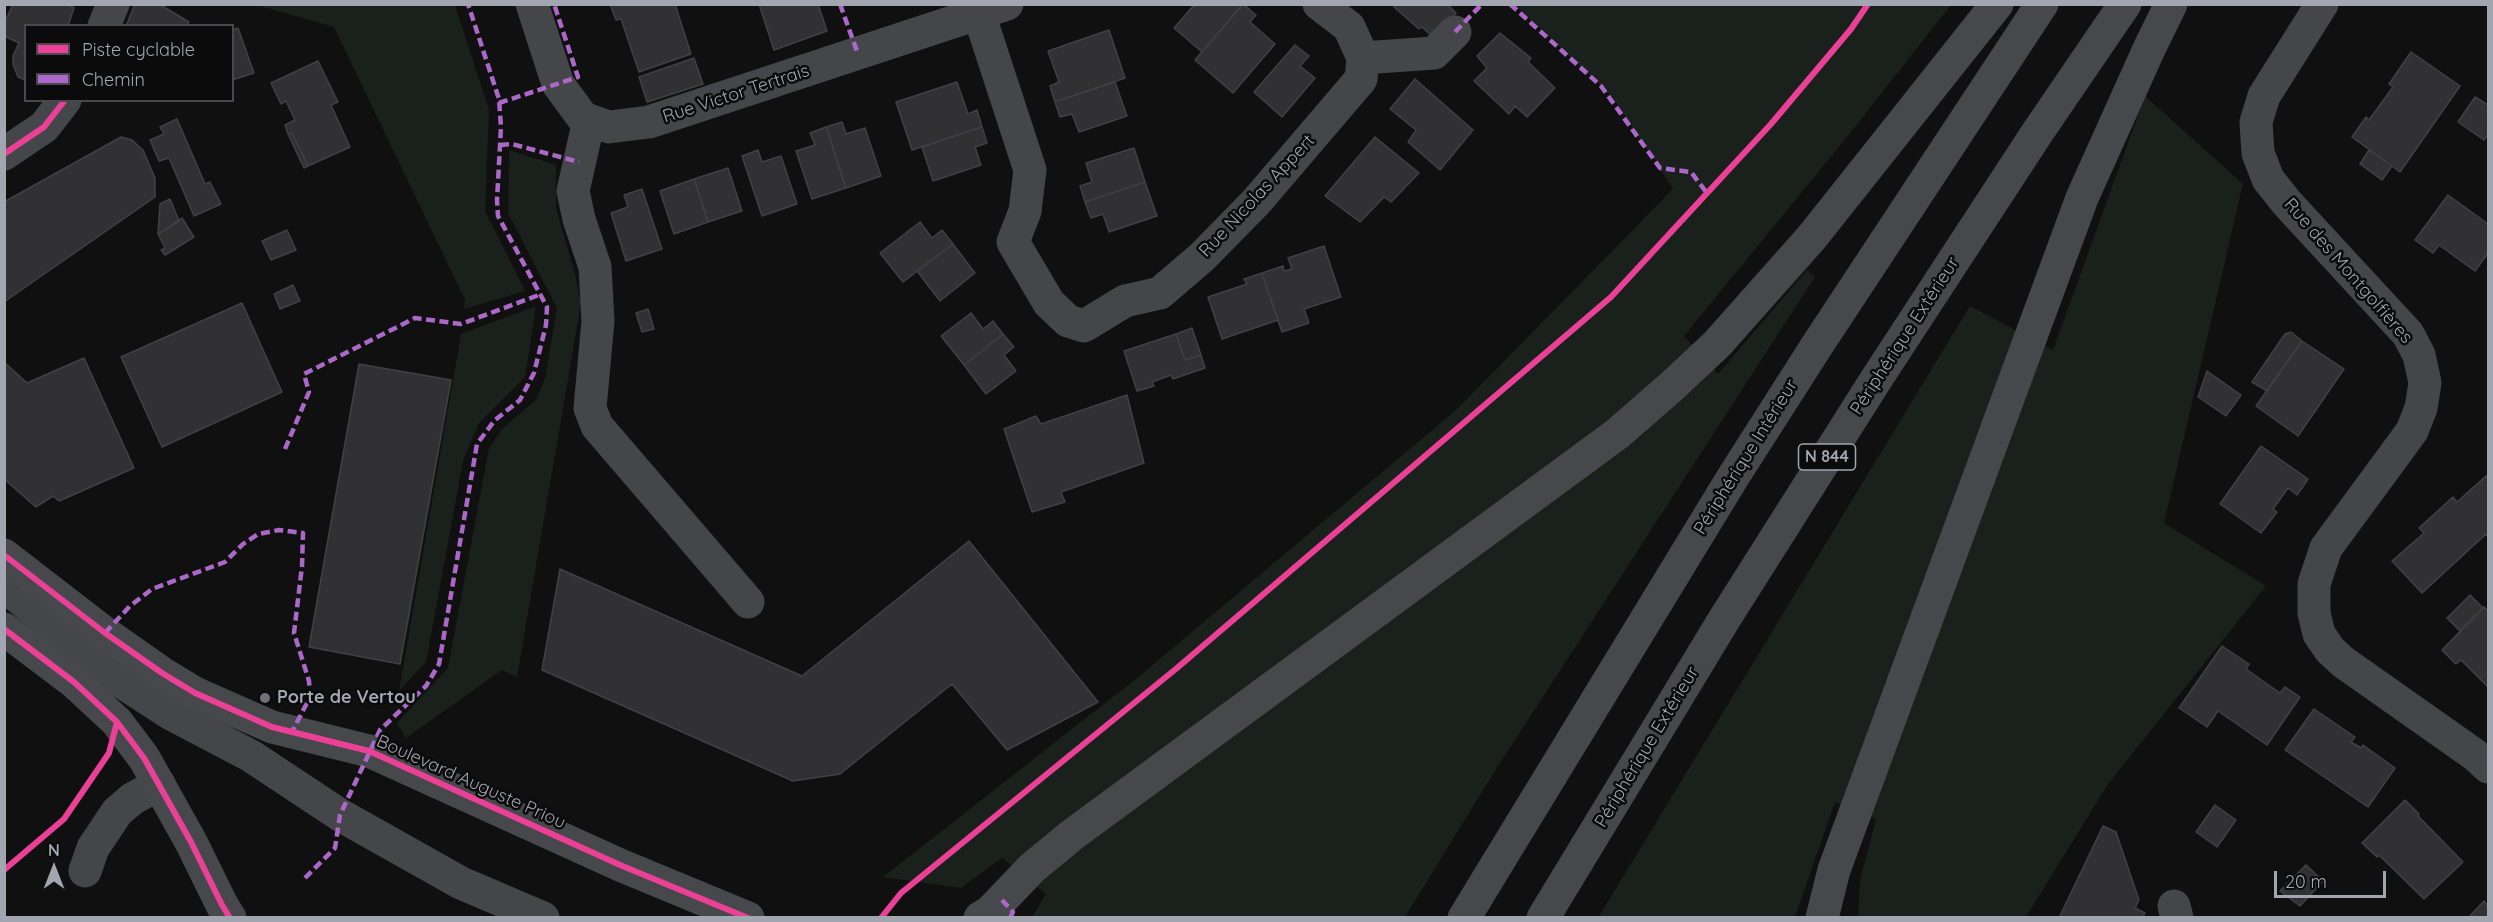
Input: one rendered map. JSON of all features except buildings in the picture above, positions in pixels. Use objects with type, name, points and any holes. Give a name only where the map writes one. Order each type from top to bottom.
[{"type":"main road","points":[[980,918],[990,912],[1032,868],[1072,835],[1617,434],[1671,387],[1717,344],[1812,237],[1997,4]]},
{"type":"main road","name":"Périphérique Intérieur","points":[[1464,918],[1739,467],[2042,4]]},
{"type":"main road","name":"Périphérique Extérieur","points":[[1543,918],[1725,618],[1845,428],[2037,134],[2126,4]]},
{"type":"main road","points":[[1822,918],[1834,870],[2082,198],[2171,4]]},
{"type":"main road","name":"Boulevard Auguste Priou","points":[[4,555],[105,633],[195,693],[272,727],[369,752],[620,865],[748,918]]},
{"type":"main road","points":[[4,628],[74,682],[117,722],[144,758],[159,784],[230,918]]},
{"type":"street","points":[[105,24],[112,4]]},
{"type":"street","points":[[532,4],[558,84],[583,118],[589,120],[573,191],[579,219],[595,267],[598,321],[590,408],[597,426],[748,602]]},
{"type":"street","points":[[1319,4],[1349,27],[1363,58],[1434,53],[1455,32]]},
{"type":"street","name":"Rue des Montgolfières","points":[[2322,4],[2264,96],[2256,122],[2258,153],[2268,179],[2287,203],[2408,334],[2420,355],[2426,383],[2421,408],[2412,431],[2326,548],[2313,584],[2314,614],[2319,634],[2330,650],[2343,662],[2475,755],[2488,767]]},
{"type":"street","name":"Rue Victor Tertrais","points":[[589,120],[609,127],[649,122],[993,9]]},
{"type":"street","name":"Rue Nicolas Appert","points":[[993,9],[1030,170],[1025,211],[1013,242],[1049,303],[1068,321],[1084,326],[1125,301],[1160,293],[1202,257],[1256,202],[1361,79],[1363,58]]},
{"type":"street","points":[[4,154],[44,127],[63,102]]},
{"type":"street","points":[[4,585],[106,672],[171,714],[251,756],[340,815],[461,883],[543,918]]},
{"type":"street","points":[[85,872],[93,848],[117,812],[132,799],[159,784]]},
{"type":"shaded area","points":[[257,5],[455,5],[489,110],[485,211],[525,291],[464,309],[465,300],[334,27]]},
{"type":"shaded area","points":[[1515,5],[1951,5],[1847,137],[1684,336],[1718,374],[1807,270],[1815,277],[1493,774],[1405,917],[1032,917],[1046,894],[1002,858],[961,888],[883,877],[1137,678],[1456,410],[1673,189],[1612,96]]},
{"type":"shaded area","points":[[2145,96],[2243,184],[2164,523],[2266,586],[2108,784],[2026,917],[1858,917],[1860,880],[1876,819],[1835,802],[1795,917],[1598,918],[1970,306],[2053,350]]},
{"type":"shaded area","points":[[509,150],[556,165],[556,208],[581,303],[517,677],[502,670],[406,738],[397,723],[448,668],[489,448],[502,429],[536,400],[545,378],[557,308],[508,213]]},
{"type":"shaded area","points":[[536,306],[525,377],[479,423],[463,461],[426,662],[399,691],[461,334]]},
{"type":"marked path","points":[[305,878],[335,848],[340,815],[380,730],[426,686],[439,664],[477,444],[495,420],[520,400],[534,373],[546,325],[547,307],[498,216],[501,127],[499,99],[468,4]]},
{"type":"marked path","points":[[499,103],[578,77],[554,4]]},
{"type":"marked path","points":[[840,4],[858,54]]},
{"type":"marked path","points":[[1455,32],[1482,4]]},
{"type":"marked path","points":[[1510,4],[1601,86],[1660,168],[1691,172],[1707,193]]},
{"type":"marked path","points":[[500,145],[512,144],[579,162]]},
{"type":"marked path","points":[[285,449],[309,392],[304,374],[415,318],[461,324],[539,295]]},
{"type":"marked path","points":[[105,633],[130,606],[152,589],[225,562],[243,544],[258,534],[279,530],[303,533],[302,566],[294,633],[309,681],[310,697],[292,732]]},
{"type":"marked path","points":[[1002,900],[1013,912],[1010,918]]},
{"type":"cycle path","points":[[881,918],[901,893],[1177,668],[1611,297],[1771,124],[1851,29],[1868,4]]},
{"type":"cycle path","points":[[4,154],[44,127],[63,102]]},
{"type":"cycle path","points":[[4,555],[105,633],[195,693],[272,727],[369,751],[620,865],[748,918]]},
{"type":"cycle path","points":[[4,629],[74,682],[117,722],[144,758],[230,918]]},
{"type":"cycle path","points":[[4,870],[64,819],[109,753],[117,722]]},
{"type":"place","name":"Porte de Vertou","points":[[265,698]]}]
